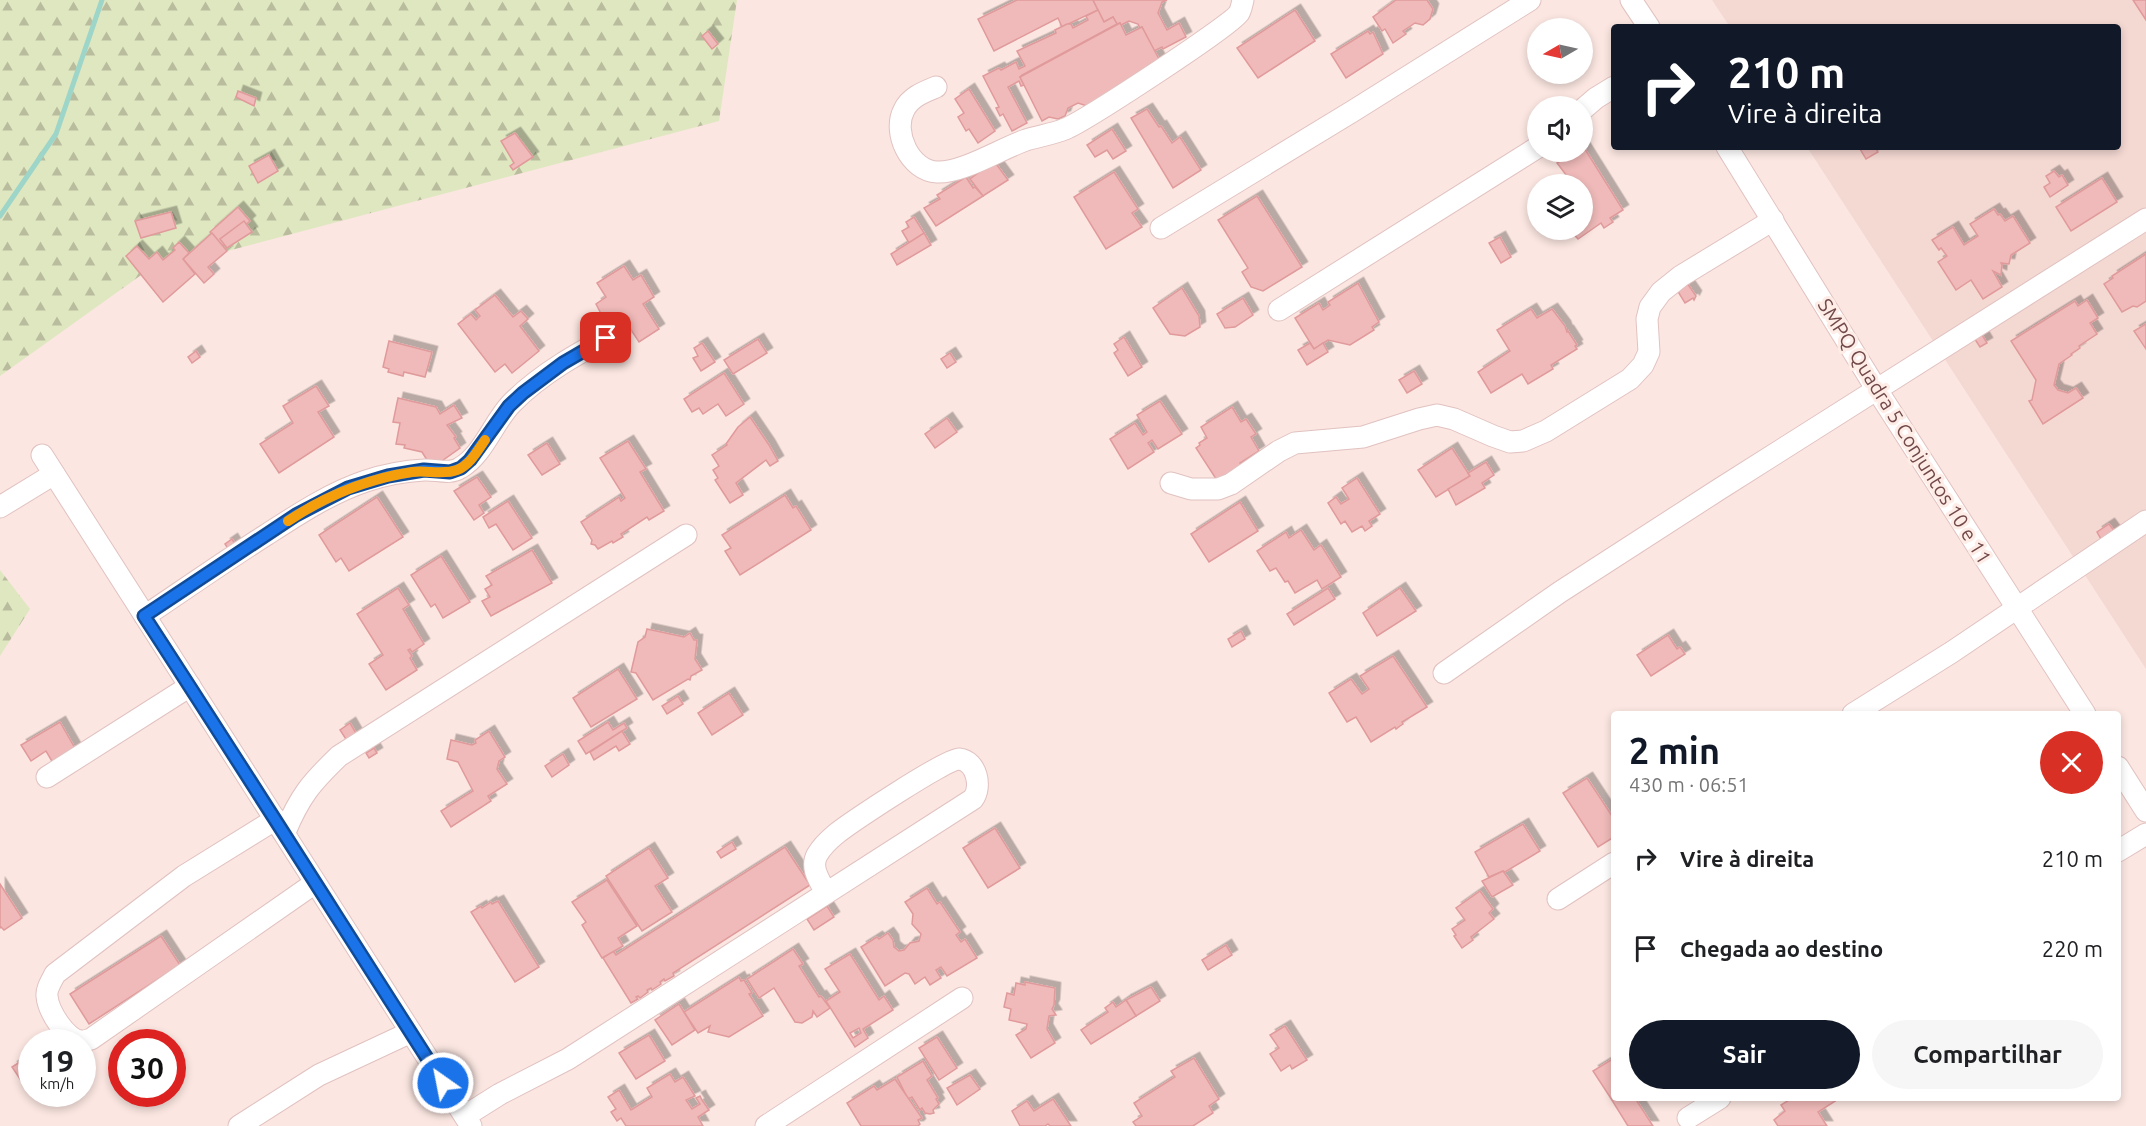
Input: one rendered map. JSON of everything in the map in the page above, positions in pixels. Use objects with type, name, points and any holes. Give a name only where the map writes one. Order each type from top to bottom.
[{"type":"street","points":[[936,87],[910,100],[903,110],[899,123],[903,142],[913,159],[923,169],[934,172],[952,171],[1027,140],[1066,129],[1216,32],[1241,7],[1262,0]]},
{"type":"street","points":[[1161,228],[1530,0]]},
{"type":"street","points":[[1631,0],[1647,24]]},
{"type":"street","points":[[1593,101],[1611,89]]},
{"type":"street","name":"SMPQ Quadra 5 Conjuntos 10 e 11","points":[[1729,150],[1877,390],[2083,711]]},
{"type":"street","points":[[1279,310],[1527,154]]},
{"type":"street","points":[[1444,673],[1570,585],[1877,390],[1970,328],[2146,219]]},
{"type":"street","points":[[1171,483],[1191,489],[1218,489],[1231,484],[1279,451],[1295,443],[1363,437],[1419,419],[1437,416],[1454,419],[1510,442],[1523,441],[1546,431],[1630,379],[1643,365],[1649,352],[1647,319],[1650,307],[1661,292],[1680,276],[1773,220]]},
{"type":"street","points":[[144,616],[296,515],[348,488],[388,476],[424,470],[450,472],[461,468],[474,455],[509,406],[523,393],[563,363],[620,331]]},
{"type":"street","points":[[42,455],[468,1121],[500,1095],[568,1059],[973,799],[979,784],[975,771],[960,759],[952,760],[890,797],[834,835],[818,854],[814,864],[815,872],[826,893]]},
{"type":"street","points":[[0,507],[54,474]]},
{"type":"street","points":[[1858,711],[2018,608],[2100,550],[2146,521]]},
{"type":"street","points":[[315,883],[91,1039],[83,1042],[75,1039],[60,1027],[48,1005],[46,993],[55,974],[184,876],[280,825],[297,805],[313,780],[339,756],[686,535]]},
{"type":"street","points":[[47,777],[190,686]]},
{"type":"street","points":[[2121,772],[2146,811]]},
{"type":"street","points":[[2121,849],[2146,834]]},
{"type":"street","points":[[1558,899],[1611,865]]},
{"type":"street","points":[[766,1126],[962,998]]},
{"type":"street","points":[[239,1126],[319,1075],[411,1032]]},
{"type":"street","points":[[1688,1118],[1715,1101]]},
{"type":"shaded area","points":[[1712,0],[2146,0],[2146,669],[1809,150],[2121,150],[2121,24],[1728,24]]},
{"type":"green space","points":[[0,0],[737,0],[719,121],[144,273],[0,376]]},
{"type":"green space","points":[[0,570],[30,609],[0,656]]},
{"type":"building","points":[[1017,0],[1093,0],[1098,10],[1062,27],[1058,18],[994,51],[978,19]]},
{"type":"building","points":[[1093,0],[1167,0],[1162,2],[1158,13],[1167,30],[1179,23],[1186,37],[1154,51],[1142,27],[1129,21],[1121,25],[1117,24],[1113,17],[1104,22]]},
{"type":"building","points":[[1396,0],[1427,0],[1433,9],[1430,19],[1423,25],[1415,23],[1403,31],[1406,34],[1393,43],[1385,29],[1382,31],[1373,17]]},
{"type":"building","points":[[2133,0],[2146,0],[2146,20]]},
{"type":"building","points":[[1098,10],[1104,22],[1113,17],[1117,24],[1022,75],[1020,77],[1024,85],[1021,86],[1019,81],[1008,87],[1027,123],[1012,131],[1003,114],[1000,116],[996,108],[999,107],[983,76],[1016,62],[1019,69],[1025,66],[1017,51],[1056,33],[1055,30],[1067,24],[1071,24],[1073,28],[1088,20],[1086,16]]},
{"type":"building","points":[[1295,10],[1315,41],[1258,78],[1237,48]]},
{"type":"building","points":[[1120,23],[1126,35],[1142,27],[1160,61],[1087,106],[1078,103],[1068,108],[1065,116],[1058,119],[1049,117],[1042,121],[1020,77]]},
{"type":"building","points":[[708,31],[718,44],[712,49],[702,36]]},
{"type":"building","points":[[1368,31],[1370,34],[1373,32],[1383,54],[1346,78],[1331,54]]},
{"type":"building","points":[[969,89],[995,131],[978,143],[969,129],[966,131],[958,117],[964,113],[955,99]]},
{"type":"building","points":[[238,91],[256,98],[254,106],[236,97]]},
{"type":"building","points":[[1147,109],[1172,143],[1180,137],[1201,170],[1173,188],[1131,118]]},
{"type":"building","points":[[1112,129],[1126,151],[1113,159],[1107,150],[1095,157],[1087,145]]},
{"type":"building","points":[[515,133],[533,157],[513,170],[510,166],[514,163],[501,141]]},
{"type":"building","points":[[1861,150],[1877,150],[1878,152],[1866,159]]},
{"type":"building","points":[[269,155],[278,171],[258,183],[249,166]]},
{"type":"building","points":[[994,161],[1008,180],[983,196],[970,179]]},
{"type":"building","points":[[1593,162],[1623,210],[1610,218],[1613,222],[1604,228],[1601,223],[1593,229],[1593,174],[1565,174],[1557,163]]},
{"type":"building","points":[[2054,171],[2059,177],[2062,175],[2068,185],[2050,197],[2044,187],[2050,183],[2046,176]]},
{"type":"building","points":[[1114,172],[1138,209],[1132,213],[1142,227],[1106,249],[1074,197]]},
{"type":"building","points":[[966,177],[973,188],[975,187],[983,196],[936,226],[924,208],[940,199],[937,195]]},
{"type":"building","points":[[2102,178],[2117,202],[2071,231],[2056,207]]},
{"type":"building","points":[[1257,196],[1302,267],[1263,291],[1251,287],[1242,272],[1248,268],[1218,220]]},
{"type":"building","points":[[238,207],[250,221],[223,246],[210,232]]},
{"type":"building","points":[[1994,209],[2005,221],[2013,216],[2030,243],[2011,255],[2009,264],[2001,263],[2001,275],[1993,271],[2002,287],[1983,299],[1971,280],[1956,290],[1938,262],[1947,256],[1932,240],[1953,227],[1964,245],[1978,236],[1970,224]]},
{"type":"building","points":[[171,212],[176,228],[141,238],[135,221]]},
{"type":"building","points":[[914,217],[924,233],[909,243],[902,231],[909,227],[906,222]]},
{"type":"building","points":[[244,221],[252,232],[227,248],[220,239]]},
{"type":"building","points":[[212,233],[227,251],[208,267],[214,274],[204,283],[183,259]]},
{"type":"building","points":[[924,233],[931,245],[897,265],[891,254]]},
{"type":"building","points":[[1500,237],[1511,257],[1501,263],[1489,243]]},
{"type":"building","points":[[179,242],[189,253],[183,259],[195,274],[163,302],[126,256],[137,246],[149,259],[157,252],[163,260],[175,250],[173,248]]},
{"type":"building","points":[[2146,254],[2146,301],[2122,312],[2104,284],[2113,278],[2112,276]]},
{"type":"building","points":[[624,266],[633,280],[641,275],[654,297],[643,304],[659,329],[639,342],[624,319],[609,329],[596,304],[606,297],[597,283]]},
{"type":"building","points":[[1358,283],[1379,322],[1372,327],[1374,330],[1350,345],[1328,340],[1314,349],[1295,318],[1319,303],[1323,310],[1330,305],[1328,302]]},
{"type":"building","points":[[1687,283],[1696,296],[1694,300],[1693,298],[1685,303],[1677,290]]},
{"type":"building","points":[[1182,288],[1199,316],[1200,327],[1185,336],[1170,334],[1153,308]]},
{"type":"building","points":[[495,295],[513,317],[521,311],[528,319],[520,326],[539,351],[512,373],[505,364],[495,372],[458,324],[471,314],[476,320],[480,316],[475,310]]},
{"type":"building","points":[[1243,298],[1253,315],[1235,327],[1225,328],[1217,314]]},
{"type":"building","points":[[2087,300],[2098,318],[2090,323],[2097,334],[2059,364],[2054,385],[2058,390],[2068,393],[2076,388],[2083,398],[2043,424],[2029,401],[2032,400],[2036,380],[2011,341],[2075,301],[2078,306]]},
{"type":"building","points":[[1531,309],[1537,318],[1552,309],[1577,345],[1575,346],[1577,349],[1551,365],[1553,369],[1528,384],[1522,374],[1491,393],[1478,372],[1510,351],[1497,330]]},
{"type":"building","points":[[1973,320],[1987,343],[1980,347],[1965,324]]},
{"type":"building","points":[[2146,324],[2146,349],[2134,331]]},
{"type":"building","points":[[1124,337],[1142,367],[1128,376],[1114,353],[1118,350],[1114,344]]},
{"type":"building","points":[[758,339],[767,353],[733,374],[724,360]]},
{"type":"building","points":[[389,341],[432,352],[425,377],[404,372],[403,376],[388,372],[389,369],[383,367]]},
{"type":"building","points":[[702,343],[715,362],[701,371],[693,358],[698,356],[694,348]]},
{"type":"building","points":[[1310,343],[1314,349],[1323,343],[1328,352],[1307,365],[1298,350]]},
{"type":"building","points":[[196,351],[200,357],[192,363],[188,357]]},
{"type":"building","points":[[950,353],[956,362],[947,368],[941,359]]},
{"type":"building","points":[[1414,371],[1422,384],[1407,393],[1399,380]]},
{"type":"building","points":[[724,373],[744,404],[726,416],[718,404],[703,414],[699,408],[692,412],[684,399]]},
{"type":"building","points":[[316,386],[329,406],[318,412],[334,437],[279,473],[260,444],[293,423],[283,406]]},
{"type":"building","points":[[398,398],[436,407],[440,414],[454,405],[462,418],[447,425],[456,437],[454,438],[460,448],[432,468],[422,452],[396,444],[400,423],[393,422]]},
{"type":"building","points":[[1160,401],[1182,434],[1158,449],[1152,440],[1148,443],[1154,452],[1128,469],[1110,439],[1135,423],[1143,435],[1147,432],[1137,415]]},
{"type":"building","points":[[1232,407],[1241,422],[1246,419],[1256,434],[1251,437],[1259,451],[1240,463],[1244,470],[1220,485],[1196,448],[1207,438],[1201,427]]},
{"type":"building","points":[[750,417],[778,461],[770,466],[766,460],[736,483],[743,495],[730,503],[715,480],[718,478],[713,470],[719,466],[712,455],[727,445],[738,427]]},
{"type":"building","points":[[947,418],[957,432],[935,448],[925,434]]},
{"type":"building","points":[[628,441],[646,469],[640,472],[664,511],[649,520],[647,517],[621,534],[623,537],[598,549],[591,544],[592,540],[581,522],[619,497],[621,501],[625,498],[600,458]]},
{"type":"building","points":[[547,443],[560,464],[542,475],[528,455]]},
{"type":"building","points":[[1452,448],[1470,476],[1436,497],[1418,470]]},
{"type":"building","points":[[1486,462],[1494,475],[1482,483],[1485,488],[1456,505],[1448,489],[1470,476],[1468,473]]},
{"type":"building","points":[[477,477],[491,497],[479,505],[484,513],[474,520],[454,491]]},
{"type":"building","points":[[1357,478],[1380,514],[1369,521],[1372,526],[1365,531],[1362,526],[1352,532],[1345,521],[1341,524],[1328,503],[1336,497],[1341,504],[1349,499],[1342,488]]},
{"type":"building","points":[[785,495],[793,508],[796,506],[811,530],[740,575],[725,551],[731,548],[722,535]]},
{"type":"building","points":[[377,497],[403,537],[349,571],[341,558],[336,562],[319,535]]},
{"type":"building","points":[[508,501],[532,538],[513,550],[496,524],[489,528],[483,517]]},
{"type":"building","points":[[1240,502],[1258,531],[1209,562],[1191,534]]},
{"type":"building","points":[[2109,524],[2115,532],[2102,541],[2097,532]]},
{"type":"building","points":[[1301,530],[1314,550],[1321,545],[1341,577],[1322,589],[1317,580],[1295,593],[1276,568],[1270,571],[1257,551],[1286,532],[1289,538]]},
{"type":"building","points":[[232,539],[243,557],[236,561],[225,544]]},
{"type":"building","points":[[532,550],[552,583],[491,616],[482,601],[490,597],[485,589],[492,585],[486,576]]},
{"type":"building","points":[[441,556],[470,602],[443,618],[435,604],[431,607],[411,575]]},
{"type":"building","points":[[398,588],[409,605],[403,609],[424,644],[412,652],[408,650],[417,670],[386,690],[369,664],[383,655],[357,614]]},
{"type":"building","points":[[1328,588],[1335,599],[1294,625],[1287,614]]},
{"type":"building","points":[[1400,588],[1416,611],[1377,636],[1363,613]]},
{"type":"building","points":[[647,629],[684,637],[690,633],[694,640],[697,640],[695,659],[702,670],[691,676],[690,680],[688,679],[653,700],[636,673],[631,672],[638,642],[645,637]]},
{"type":"building","points":[[1241,631],[1245,639],[1232,647],[1228,639]]},
{"type":"building","points":[[1668,635],[1677,649],[1680,647],[1685,654],[1651,676],[1637,655]]},
{"type":"building","points":[[1393,656],[1427,707],[1402,722],[1403,724],[1396,729],[1395,727],[1371,742],[1356,717],[1347,722],[1329,693],[1351,679],[1362,694],[1369,689],[1360,676]]},
{"type":"building","points":[[618,669],[637,699],[591,727],[573,698]]},
{"type":"building","points":[[729,693],[743,715],[712,735],[698,713]]},
{"type":"building","points":[[678,696],[683,704],[667,714],[662,706]]},
{"type":"building","points":[[60,722],[76,750],[53,763],[46,751],[31,761],[21,745]]},
{"type":"building","points":[[608,722],[613,730],[624,723],[627,728],[586,754],[578,741]]},
{"type":"building","points":[[350,723],[360,740],[351,747],[340,730]]},
{"type":"building","points":[[489,731],[505,757],[499,761],[497,769],[507,784],[488,796],[491,801],[451,827],[441,811],[473,791],[458,762],[447,759],[451,740],[472,745],[476,743],[475,740]]},
{"type":"building","points":[[622,731],[630,744],[619,751],[616,746],[594,760],[590,752]]},
{"type":"building","points":[[374,748],[377,753],[369,758],[366,753]]},
{"type":"building","points":[[563,754],[569,765],[552,777],[545,766]]},
{"type":"building","points":[[1587,778],[1611,814],[1611,839],[1598,847],[1563,793]]},
{"type":"building","points":[[1523,824],[1540,851],[1505,872],[1489,877],[1475,852]]},
{"type":"building","points":[[995,828],[1020,868],[988,888],[963,848]]},
{"type":"building","points":[[732,842],[736,849],[721,858],[717,852]]},
{"type":"building","points":[[785,847],[810,885],[673,973],[674,976],[665,981],[664,979],[652,990],[651,988],[647,990],[648,992],[640,998],[636,997],[638,999],[631,1003],[603,958],[613,951],[616,955]]},
{"type":"building","points":[[649,848],[668,878],[655,886],[672,912],[642,931],[606,876]]},
{"type":"building","points":[[1503,871],[1513,885],[1492,897],[1482,881]]},
{"type":"building","points":[[607,880],[637,926],[618,938],[623,946],[602,958],[582,925],[586,922],[572,902]]},
{"type":"building","points":[[0,884],[22,918],[4,930],[0,928]]},
{"type":"building","points":[[927,888],[937,904],[940,902],[960,932],[956,935],[961,942],[965,939],[977,958],[947,976],[941,967],[936,970],[941,978],[930,985],[925,977],[915,984],[909,974],[905,973],[885,986],[861,947],[888,933],[893,940],[894,947],[899,951],[904,950],[910,943],[919,941],[921,934],[912,924],[913,914],[905,902]]},
{"type":"building","points":[[1480,891],[1493,909],[1489,913],[1494,919],[1471,937],[1473,940],[1462,948],[1452,929],[1465,920],[1456,908]]},
{"type":"building","points":[[498,901],[539,967],[515,982],[471,912]]},
{"type":"building","points":[[827,906],[834,917],[814,930],[807,919]]},
{"type":"building","points":[[161,936],[180,965],[89,1024],[70,994]]},
{"type":"building","points":[[1226,945],[1232,955],[1208,970],[1202,960]]},
{"type":"building","points":[[793,949],[803,964],[799,966],[819,997],[821,996],[830,1008],[817,1017],[813,1011],[812,1017],[802,1023],[795,1022],[774,988],[759,998],[747,979]]},
{"type":"building","points":[[850,954],[879,1000],[884,996],[893,1010],[863,1029],[868,1038],[855,1047],[826,1001],[840,992],[825,969]],"holes":[[[859,1028],[861,1033],[853,1038],[850,1033]]]},
{"type":"building","points":[[739,977],[741,981],[744,980],[752,993],[749,994],[763,1016],[729,1037],[708,1032],[710,1026],[698,1033],[684,1012]]},
{"type":"building","points":[[1025,982],[1055,988],[1052,1009],[1056,1015],[1049,1016],[1047,1029],[1055,1043],[1031,1058],[1016,1035],[1026,1029],[1027,1024],[1009,1020],[1011,1009],[1004,1007],[1007,993],[1014,995],[1016,983],[1025,985]]},
{"type":"building","points":[[1151,987],[1160,1001],[1136,1016],[1126,1000]]},
{"type":"building","points":[[1126,1000],[1136,1016],[1091,1044],[1081,1030],[1108,1012],[1105,1008],[1113,1002],[1116,1007]]},
{"type":"building","points":[[679,1004],[695,1030],[672,1045],[655,1020]]},
{"type":"building","points":[[1285,1026],[1307,1060],[1292,1069],[1290,1065],[1281,1071],[1270,1054],[1279,1048],[1270,1035]]},
{"type":"building","points":[[649,1035],[665,1061],[636,1079],[619,1053]]},
{"type":"building","points":[[937,1037],[957,1068],[939,1080],[919,1048]]},
{"type":"building","points":[[1194,1058],[1219,1099],[1209,1106],[1213,1113],[1193,1126],[1136,1126],[1133,1122],[1142,1116],[1134,1103],[1175,1077],[1171,1071]]},
{"type":"building","points":[[1611,1060],[1611,1099],[1593,1071]]},
{"type":"building","points":[[923,1061],[932,1076],[927,1080],[939,1104],[933,1110],[934,1113],[930,1114],[925,1113],[922,1108],[920,1110],[912,1097],[908,1099],[897,1077]]},
{"type":"building","points":[[18,1063],[18,1076],[12,1067]]},
{"type":"building","points":[[670,1074],[675,1082],[683,1077],[695,1096],[686,1100],[692,1109],[700,1104],[696,1098],[700,1096],[709,1110],[698,1117],[703,1126],[626,1126],[621,1118],[617,1121],[611,1112],[616,1109],[608,1097],[619,1090],[631,1110],[652,1097],[647,1088]]},
{"type":"building","points":[[970,1075],[980,1089],[957,1105],[947,1088]]},
{"type":"building","points":[[895,1079],[922,1118],[918,1120],[920,1124],[918,1126],[861,1126],[847,1103],[874,1086],[877,1090]]},
{"type":"building","points":[[1053,1099],[1071,1126],[1050,1126],[1048,1124],[1020,1126],[1012,1111],[1027,1101],[1034,1111]]},
{"type":"building","points":[[1612,1101],[1637,1101],[1653,1126],[1628,1126]]},
{"type":"building","points":[[1787,1101],[1835,1101],[1818,1112],[1827,1126],[1778,1126],[1774,1120],[1785,1111],[1781,1105]]},
{"type":"waterway","points":[[0,216],[56,134],[102,0]]},
{"type":"slow traffic","points":[[288,521],[348,488],[366,481],[424,470],[450,472],[457,470],[470,460],[485,440]]},
{"type":"route","points":[[443,1083],[285,832],[144,616],[296,515],[348,488],[388,476],[424,470],[450,472],[461,468],[470,460],[509,406],[523,393],[563,363],[606,338]]}]
